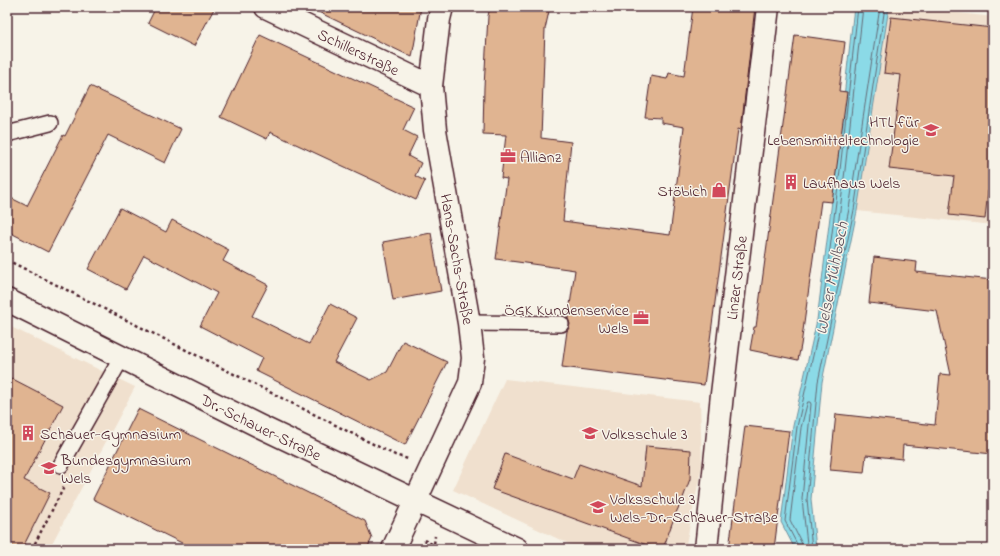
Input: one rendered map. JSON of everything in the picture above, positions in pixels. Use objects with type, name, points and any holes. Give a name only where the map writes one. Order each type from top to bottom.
[{"type":"street","name":"Schillerstraße","points":[[266,7],[431,86]]},
{"type":"street","name":"Hans-Sachs-Straße","points":[[393,549],[470,384],[473,358],[469,322],[435,130],[431,86],[439,19],[442,7]]},
{"type":"street","name":"Linzer Straße","points":[[706,549],[722,394],[768,7]]},
{"type":"street","name":"Dr.-Schauer-Straße","points":[[7,300],[259,426],[517,549]]},
{"type":"lane","points":[[7,134],[50,123]]},
{"type":"lane","points":[[469,322],[560,324]]},
{"type":"lane","points":[[61,465],[122,357]]},
{"type":"path","points":[[7,260],[395,455],[431,466]]},
{"type":"path","points":[[32,549],[66,483],[56,478],[61,465]]},
{"type":"shaded area","name":"HTL für Lebensmitteltechnologie","points":[[889,7],[907,7],[993,17],[993,225],[857,211]]},
{"type":"shaded area","name":"Bundesgymnasium Wels","points":[[7,325],[135,387],[49,549],[7,549]]},
{"type":"shaded area","name":"Volksschule 3","points":[[505,379],[700,402],[702,465],[685,549],[580,549],[453,490]]},
{"type":"water","name":"Welser Mühlbach","points":[[854,7],[889,7],[857,211],[822,382],[811,499],[816,549],[795,549],[781,522],[793,426],[817,320]]},
{"type":"building","points":[[156,7],[215,7],[194,46],[148,23]]},
{"type":"building","points":[[308,7],[421,7],[412,57]]},
{"type":"building","points":[[490,7],[550,7],[545,29],[541,138],[571,142],[563,221],[670,235],[684,127],[661,123],[661,118],[645,117],[651,76],[667,79],[669,73],[684,76],[693,7],[755,7],[741,130],[738,129],[704,385],[562,367],[567,331],[570,324],[568,319],[575,270],[496,259],[507,179],[501,178],[506,135],[483,134],[484,87],[488,16]]},
{"type":"building","name":"HTL für Lebensmitteltechnologie","points":[[891,17],[993,28],[993,188],[988,191],[985,219],[949,215],[954,176],[889,169],[901,75],[884,73]]},
{"type":"building","points":[[260,35],[414,107],[403,130],[417,137],[408,156],[421,163],[415,176],[425,181],[416,200],[270,132],[267,139],[221,117]]},
{"type":"building","points":[[795,35],[845,42],[839,91],[847,92],[832,202],[821,201],[798,360],[750,350],[754,327],[756,327]]},
{"type":"building","points":[[90,86],[181,129],[165,163],[108,135],[48,252],[7,231],[7,196],[27,206]]},
{"type":"building","points":[[120,208],[166,232],[172,220],[229,250],[223,261],[268,285],[252,316],[309,344],[330,304],[357,318],[334,362],[371,380],[387,372],[403,341],[447,362],[405,445],[256,371],[262,358],[200,326],[217,293],[144,255],[126,289],[88,269]]},
{"type":"building","points":[[431,233],[441,291],[393,300],[383,242]]},
{"type":"building","points":[[874,257],[917,262],[916,272],[993,280],[993,454],[903,445],[902,459],[866,455],[864,473],[830,470],[836,414],[935,425],[940,374],[951,375],[937,311],[869,303]]},
{"type":"building","points":[[7,376],[63,405],[24,480],[50,493],[22,549],[7,549]]},
{"type":"building","points":[[138,409],[365,521],[372,538],[367,549],[194,549],[93,499]]},
{"type":"building","points":[[745,426],[789,431],[774,549],[729,549]]},
{"type":"building","name":"Volksschule 3 Wels-Dr.-Schauer-Straße","points":[[646,446],[691,450],[690,479],[663,549],[658,549],[492,489],[505,454],[573,479],[579,464],[642,486]]},
{"type":"place","name":"HTL für Lebensmitteltechnologie","points":[[931,130]]},
{"type":"place","name":"Allianz","points":[[508,156]]},
{"type":"place","name":"Laufhaus Wels","points":[[791,182]]},
{"type":"place","name":"Stöbich","points":[[719,190]]},
{"type":"place","name":"ÖGK Kundenservice Wels","points":[[641,318]]},
{"type":"place","name":"Schauer-Gymnasium","points":[[28,433]]},
{"type":"place","name":"Volksschule 3","points":[[590,433]]},
{"type":"place","name":"Bundesgymnasium Wels","points":[[49,468]]},
{"type":"place","name":"Volksschule 3 Wels-Dr.-Schauer-Straße","points":[[598,507]]}]
